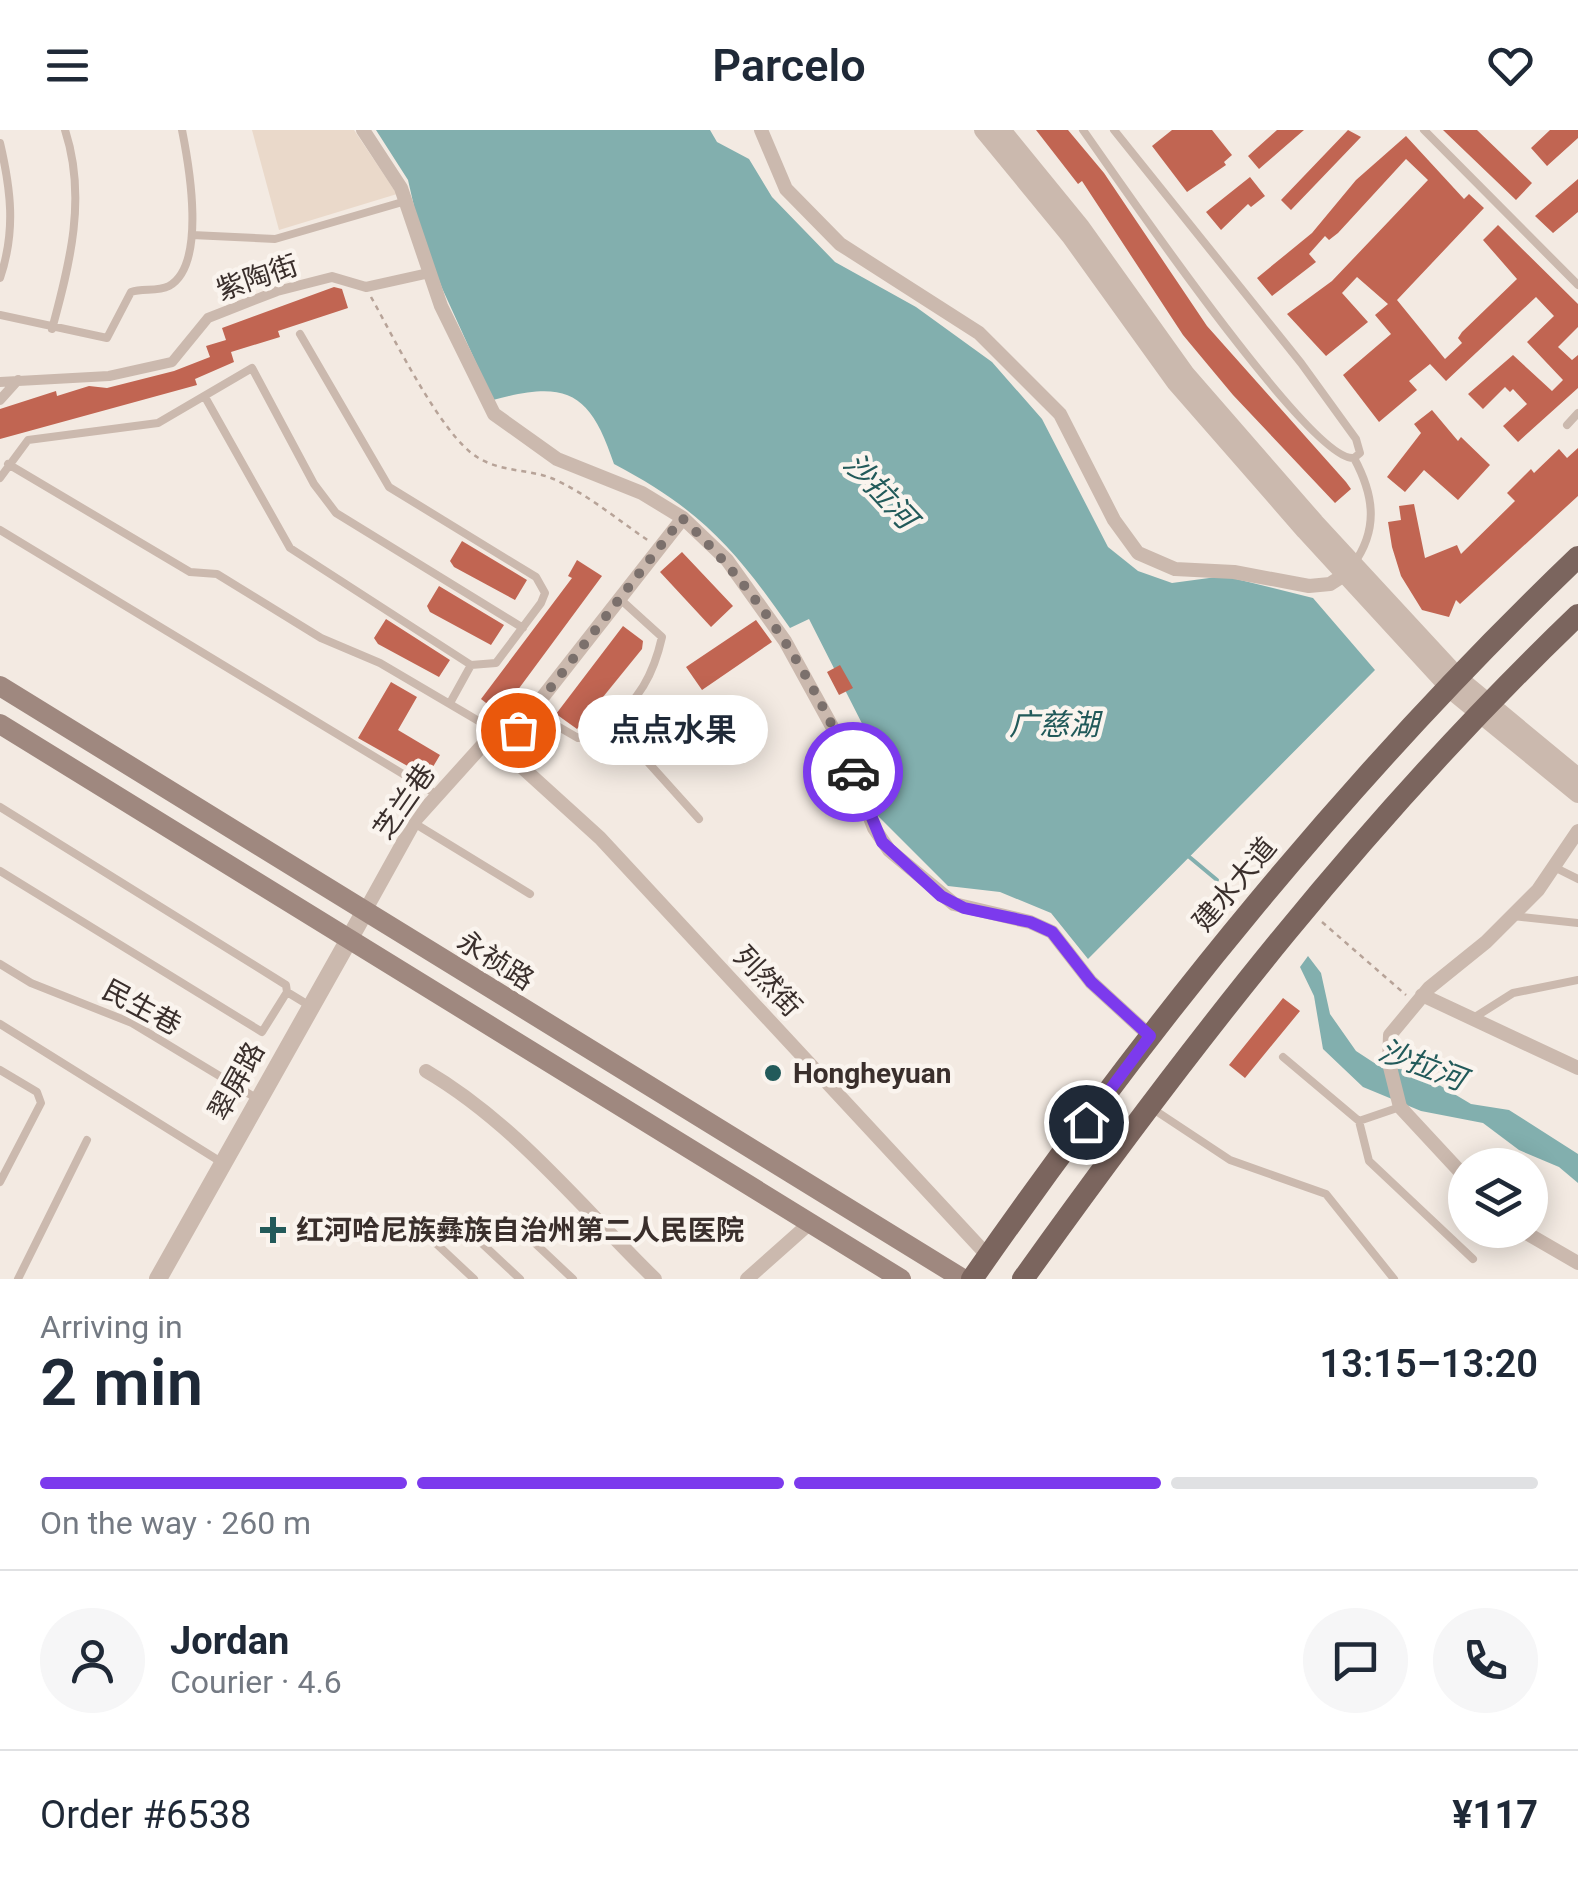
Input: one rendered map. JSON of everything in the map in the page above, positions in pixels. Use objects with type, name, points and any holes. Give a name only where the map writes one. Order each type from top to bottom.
[{"type":"main road","name":"建水大道","points":[[972,1279],[1150,1036],[1255,902],[1454,683],[1578,558]]},
{"type":"main road","points":[[1023,1279],[1149,1106],[1306,908],[1484,711],[1578,615]]},
{"type":"main road","name":"永祯路","points":[[0,686],[963,1279]]},
{"type":"main road","points":[[0,724],[901,1279]]},
{"type":"street","points":[[364,130],[392,169],[429,273],[487,402],[504,425],[558,459],[642,492],[682,518],[726,560],[785,640],[841,743],[874,828],[888,850],[954,904],[1030,922],[1052,932],[1091,982],[1150,1036]]},
{"type":"street","points":[[761,130],[786,189],[840,244],[978,333],[1060,414],[1114,520],[1138,553],[1174,568],[1234,572],[1309,586],[1330,584],[1349,570]]},
{"type":"street","points":[[984,130],[1070,236],[1174,382],[1454,683],[1578,794]]},
{"type":"street","points":[[1002,130],[1080,227],[1186,374],[1349,570]]},
{"type":"street","name":"紫陶街","points":[[0,382],[109,376],[172,362],[208,318],[277,291],[332,277],[366,286],[429,273]]},
{"type":"street","points":[[0,400],[18,380]]},
{"type":"street","points":[[489,738],[502,750],[682,518]]},
{"type":"street","points":[[1484,711],[1578,777]]},
{"type":"street","name":"芝兰巷","points":[[364,911],[414,823],[489,738]]},
{"type":"street","name":"列然街","points":[[502,750],[636,875],[988,1256]]},
{"type":"street","points":[[1448,1159],[1400,1107],[1388,1063],[1393,1029],[1418,999],[1512,916],[1578,832]]},
{"type":"street","name":"翠屏路","points":[[158,1279],[364,911]]},
{"type":"street","points":[[1418,999],[1472,1019],[1578,1068]]},
{"type":"street","points":[[426,1071],[470,1096],[511,1133],[655,1279]]},
{"type":"street","points":[[746,1279],[810,1223]]},
{"type":"street","points":[[1548,1246],[1578,1263]]},
{"type":"lane","points":[[52,329],[76,216],[75,179],[65,130]]},
{"type":"lane","points":[[0,315],[107,338],[113,334],[130,292],[164,288],[177,279],[192,236],[182,130]]},
{"type":"lane","points":[[1083,130],[1190,282],[1264,377],[1336,453],[1354,458],[1366,480],[1372,509],[1370,533],[1349,570]]},
{"type":"lane","points":[[1114,130],[1322,391],[1356,439],[1360,453],[1354,458]]},
{"type":"lane","points":[[1424,130],[1578,285]]},
{"type":"lane","points":[[0,143],[12,215],[0,278]]},
{"type":"lane","points":[[192,236],[275,239],[406,201]]},
{"type":"lane","points":[[205,396],[290,548],[470,665],[496,663],[545,594],[536,577],[389,487],[300,334]]},
{"type":"lane","points":[[0,478],[28,440],[150,424],[252,368],[314,484],[336,513],[523,628]]},
{"type":"lane","points":[[1567,425],[1578,414]]},
{"type":"lane","points":[[8,464],[190,572],[217,574],[321,638],[380,663],[482,722],[489,738]]},
{"type":"lane","points":[[0,530],[436,794]]},
{"type":"lane","points":[[534,712],[578,738],[609,726],[637,700],[651,679],[662,637],[620,600]]},
{"type":"lane","points":[[450,703],[470,665]]},
{"type":"lane","points":[[609,726],[619,730],[699,819]]},
{"type":"lane","points":[[0,806],[286,985],[287,992],[262,1032],[0,871]]},
{"type":"lane","points":[[414,823],[530,894]]},
{"type":"lane","points":[[1554,867],[1578,879]]},
{"type":"lane","points":[[1512,916],[1578,922]]},
{"type":"lane","name":"民生巷","points":[[0,964],[31,982],[132,1023],[258,1099]]},
{"type":"lane","points":[[1472,1019],[1513,993],[1578,980]]},
{"type":"lane","points":[[287,992],[310,1006]]},
{"type":"lane","points":[[0,1024],[222,1162]]},
{"type":"lane","points":[[1283,1057],[1359,1121],[1369,1161],[1473,1259]]},
{"type":"lane","points":[[0,1070],[37,1092],[41,1104],[0,1182]]},
{"type":"lane","points":[[1149,1106],[1214,1152],[1252,1171],[1326,1194],[1394,1279]]},
{"type":"lane","points":[[1359,1121],[1400,1107]]},
{"type":"lane","points":[[18,1279],[88,1140]]},
{"type":"lane","points":[[506,1216],[573,1279]]},
{"type":"lane","points":[[410,1220],[474,1279]]},
{"type":"lane","points":[[458,1221],[520,1279]]},
{"type":"path","points":[[366,286],[406,361],[453,432],[476,457],[516,472],[551,478],[660,548]]},
{"type":"path","points":[[1306,908],[1418,999]]},
{"type":"shaded area","points":[[252,130],[354,130],[397,194],[279,230]]},
{"type":"water","name":"广慈湖","points":[[376,130],[710,130],[717,142],[749,159],[772,197],[835,262],[916,307],[992,362],[1042,419],[1108,547],[1138,571],[1172,583],[1224,576],[1313,598],[1375,670],[1088,959],[1051,913],[1000,892],[948,886],[876,814],[861,771],[880,759],[809,619],[790,628],[752,576],[714,534],[670,498],[614,464],[595,420],[572,397],[539,391],[493,400],[442,288],[419,228],[408,180]]},
{"type":"water","points":[[1308,956],[1321,973],[1330,1014],[1356,1051],[1382,1068],[1414,1070],[1471,1104],[1509,1110],[1578,1154],[1578,1183],[1548,1162],[1548,1148],[1516,1148],[1483,1123],[1421,1111],[1363,1087],[1323,1049],[1314,996],[1300,967]]},
{"type":"building","points":[[1036,130],[1068,130],[1104,173],[1207,326],[1351,489],[1335,503],[1233,395],[1183,335],[1082,181],[1078,184]]},
{"type":"building","points":[[1172,130],[1212,130],[1232,155],[1224,162],[1226,165],[1187,192],[1152,146]]},
{"type":"building","points":[[1277,130],[1304,130],[1259,169],[1248,156]]},
{"type":"building","points":[[1348,130],[1361,137],[1291,210],[1281,200]]},
{"type":"building","points":[[1443,130],[1477,130],[1532,183],[1516,200]]},
{"type":"building","points":[[1550,130],[1578,130],[1578,138],[1547,166],[1531,148]]},
{"type":"building","points":[[1406,136],[1464,199],[1469,194],[1484,208],[1397,300],[1445,359],[1462,343],[1458,338],[1462,332],[1517,279],[1483,240],[1498,225],[1578,304],[1578,327],[1558,347],[1572,360],[1578,355],[1578,388],[1518,442],[1503,426],[1527,404],[1513,389],[1510,392],[1505,387],[1483,409],[1468,394],[1513,355],[1552,391],[1563,380],[1527,342],[1554,316],[1536,297],[1446,381],[1430,364],[1409,381],[1417,390],[1379,422],[1343,375],[1391,334],[1375,315],[1388,304],[1357,277],[1342,293],[1368,322],[1326,356],[1287,314],[1332,281],[1428,180],[1406,159],[1338,233],[1329,240],[1325,236],[1309,254],[1316,262],[1272,296],[1257,278],[1312,233],[1356,180]]},
{"type":"building","points":[[1250,177],[1265,196],[1251,207],[1248,204],[1221,230],[1206,212]]},
{"type":"building","points":[[1578,179],[1578,212],[1553,233],[1535,216]]},
{"type":"building","points":[[334,287],[342,289],[348,308],[278,331],[280,337],[231,352],[234,362],[195,379],[197,385],[0,439],[0,409],[56,391],[57,396],[89,386],[107,388],[174,371],[210,357],[206,346],[226,340],[222,328]]},
{"type":"building","points":[[1432,410],[1458,441],[1461,437],[1490,465],[1458,500],[1424,470],[1405,492],[1387,477],[1421,433],[1414,424]]},
{"type":"building","points":[[1578,448],[1578,496],[1460,604],[1456,600],[1449,617],[1422,610],[1401,576],[1392,547],[1388,522],[1401,520],[1399,506],[1414,504],[1425,558],[1457,545],[1461,554],[1515,501],[1507,493],[1531,469],[1534,473],[1559,449],[1567,458]]},
{"type":"building","points":[[462,541],[527,580],[515,600],[454,567],[450,561]]},
{"type":"building","points":[[682,552],[733,606],[711,627],[660,572]]},
{"type":"building","points":[[577,560],[602,576],[500,714],[481,699],[572,578],[568,576]]},
{"type":"building","points":[[439,586],[504,625],[491,645],[430,612],[427,606]]},
{"type":"building","points":[[386,619],[450,660],[439,677],[378,644],[374,638]]},
{"type":"building","points":[[756,620],[772,642],[702,690],[686,667]]},
{"type":"building","points":[[623,626],[643,641],[642,649],[577,729],[556,714]]},
{"type":"building","points":[[840,665],[853,688],[839,695],[827,672]]},
{"type":"building","points":[[391,682],[417,697],[398,730],[440,755],[427,777],[358,738]]},
{"type":"building","points":[[1283,998],[1300,1011],[1245,1078],[1229,1065]]},
{"type":"waterway","name":"沙拉河","points":[[1187,855],[1217,880]]},
{"type":"way so far","points":[[518,730],[682,518],[753,592],[785,640],[853,772]]},
{"type":"place","name":"点点水果","points":[[518,730]]},
{"type":"place","name":"Hongheyuan","points":[[773,1073]]},
{"type":"place","name":"红河哈尼族彝族自治州第二人民医院","points":[[273,1230]]},
{"type":"route","points":[[853,772],[874,828],[888,850],[954,904],[1030,922],[1052,932],[1091,982],[1150,1036],[1086,1122]]}]
